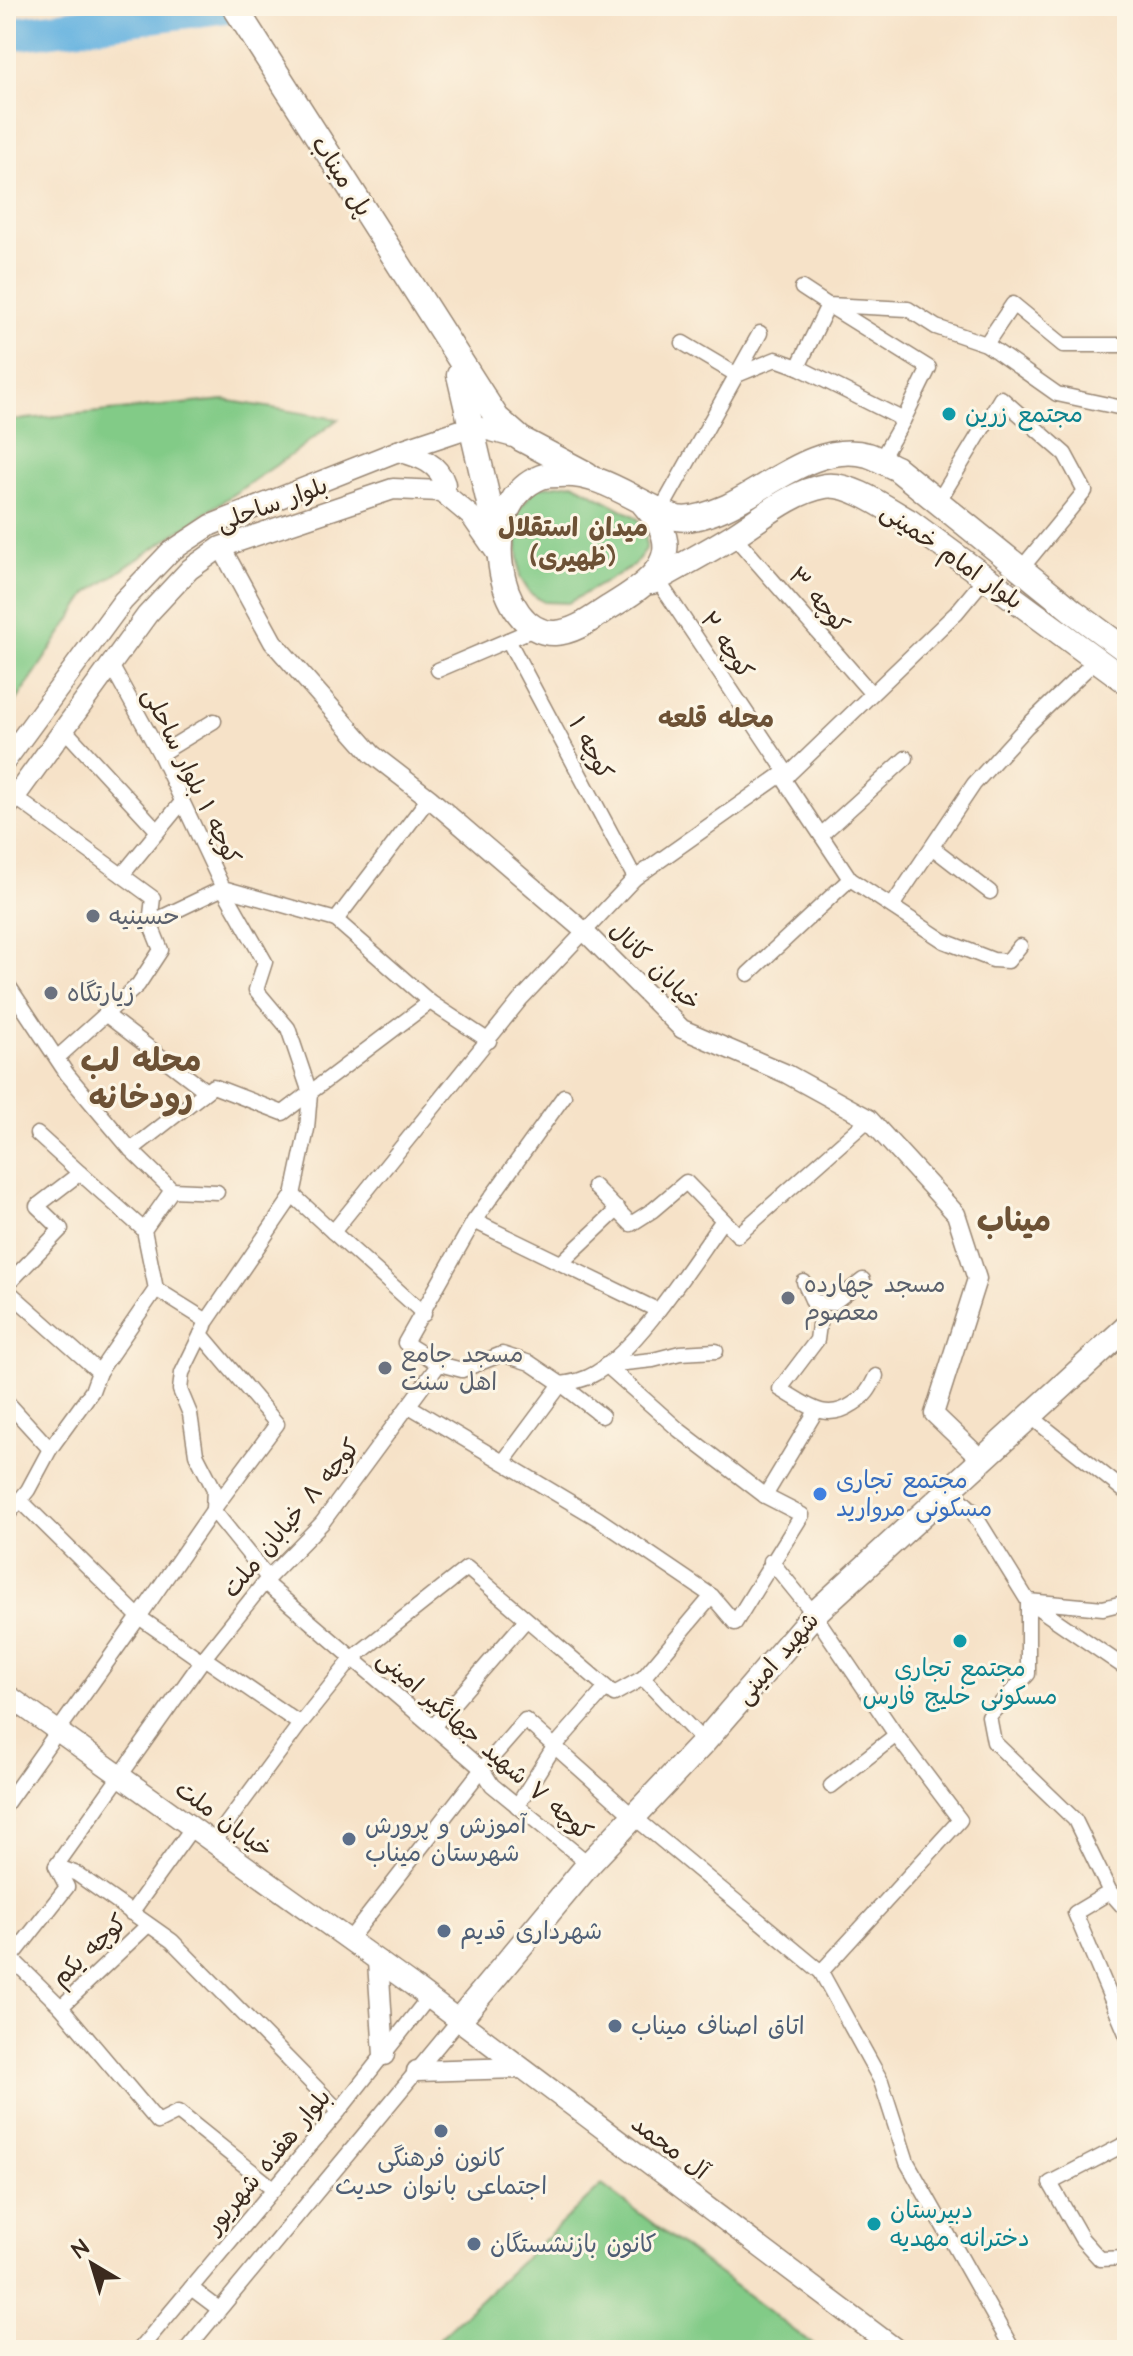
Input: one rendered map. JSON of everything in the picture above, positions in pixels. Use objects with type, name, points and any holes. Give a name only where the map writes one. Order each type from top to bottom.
[{"type":"main road","name":"پل میناب","points":[[234,6],[497,418],[521,439],[592,477]]},
{"type":"main road","points":[[450,346],[473,426],[503,576],[512,602],[526,622],[547,633],[569,632],[648,584],[664,557],[665,539],[651,506],[592,477],[567,474],[543,476],[518,491],[505,512],[500,551]]},
{"type":"main road","points":[[473,426],[521,439]]},
{"type":"main road","name":"بلوار ساحلی","points":[[6,760],[123,601],[170,552],[211,525],[398,451],[473,426]]},
{"type":"main road","points":[[398,451],[434,465],[445,484],[441,491],[471,516],[500,551]]},
{"type":"main road","name":"بلوار امام خمینی","points":[[651,506],[678,518],[707,515],[745,499],[806,461],[844,454],[867,455],[896,468],[1127,651]]},
{"type":"main road","name":"بلوار امام خمینی","points":[[648,584],[734,536],[787,501],[827,486],[846,489],[910,522],[1127,682]]},
{"type":"main road","name":"بلوار ساحلی","points":[[10,803],[147,615],[190,569],[221,547],[393,489],[441,491]]},
{"type":"main road","name":"شهید امینی","points":[[459,2020],[589,1864],[704,1742],[814,1614],[1127,1327]]},
{"type":"main road","name":"خیابان ملت","points":[[6,1694],[420,1992]]},
{"type":"main road","points":[[378,1961],[384,2055]]},
{"type":"main road","name":"آل محمد","points":[[420,1992],[897,2350]]},
{"type":"main road","points":[[417,2071],[521,2068]]},
{"type":"street","points":[[802,288],[929,368],[880,461]]},
{"type":"street","points":[[986,344],[1013,304],[1063,345],[1127,345]]},
{"type":"street","points":[[828,305],[908,309],[936,327],[986,344],[1057,394],[1127,409]]},
{"type":"street","points":[[798,367],[828,305]]},
{"type":"street","points":[[651,506],[737,375],[760,333]]},
{"type":"street","points":[[683,343],[737,375]]},
{"type":"street","points":[[737,375],[776,359],[798,367],[903,421]]},
{"type":"street","points":[[938,502],[1001,398],[1065,454],[1085,491],[1021,569]]},
{"type":"street","name":"کوچه ۳","points":[[734,536],[871,693]]},
{"type":"street","name":"خیابان کانال","points":[[221,547],[273,642],[372,754],[429,798],[584,931],[682,1029],[787,1074],[869,1119],[956,1214],[977,1279],[934,1414],[981,1459]]},
{"type":"street","points":[[333,1232],[520,1000],[635,878],[785,775],[956,613],[985,578]]},
{"type":"street","name":"کوچه ۲","points":[[648,584],[785,775],[850,879]]},
{"type":"street","points":[[438,670],[536,628]]},
{"type":"street","name":"کوچه ۱","points":[[508,640],[635,878]]},
{"type":"street","points":[[892,906],[974,784],[1026,727],[1097,659]]},
{"type":"street","name":"کوچه ۱ بلوار ساحلی","points":[[111,665],[160,754],[223,888],[336,920]]},
{"type":"street","points":[[160,754],[214,721]]},
{"type":"street","points":[[64,729],[157,830]]},
{"type":"street","points":[[821,835],[906,758]]},
{"type":"street","points":[[429,798],[336,920],[430,1002],[489,1041]]},
{"type":"street","points":[[122,875],[182,802]]},
{"type":"street","points":[[10,803],[153,898],[150,923],[161,950],[138,985],[57,1058]]},
{"type":"street","points":[[933,848],[990,892]]},
{"type":"street","points":[[748,974],[850,879],[944,941],[993,960],[1008,961],[1020,946]]},
{"type":"street","points":[[150,923],[223,888],[265,962],[256,990],[288,1028],[310,1093],[307,1129],[293,1195],[204,1327],[182,1373],[180,1390],[190,1414],[196,1454],[214,1489],[213,1510]]},
{"type":"street","points":[[6,982],[88,1100],[131,1150],[172,1190],[217,1192]]},
{"type":"street","points":[[131,1150],[213,1086],[283,1113],[430,1002]]},
{"type":"street","points":[[105,1014],[206,1091]]},
{"type":"street","points":[[564,1096],[474,1221],[405,1343],[439,1364],[462,1370],[502,1354],[530,1363],[602,1416]]},
{"type":"street","points":[[594,1186],[631,1224],[686,1182],[738,1235],[869,1119]]},
{"type":"street","points":[[6,1804],[277,1424],[204,1327],[156,1289],[144,1230],[37,1134]]},
{"type":"street","points":[[80,1173],[37,1206],[61,1229],[6,1288],[99,1372]]},
{"type":"street","points":[[144,1230],[172,1190]]},
{"type":"street","points":[[293,1195],[424,1314]]},
{"type":"street","points":[[561,1263],[618,1209]]},
{"type":"street","points":[[503,1462],[561,1384],[581,1380],[606,1365],[637,1336],[723,1220]]},
{"type":"street","points":[[474,1221],[657,1310]]},
{"type":"street","points":[[813,1302],[833,1303],[863,1280]]},
{"type":"street","points":[[804,1282],[820,1317],[817,1340],[780,1389],[816,1411],[840,1413],[868,1394],[876,1376]]},
{"type":"street","points":[[6,1517],[28,1490],[50,1449],[92,1391],[99,1372],[156,1289]]},
{"type":"street","points":[[606,1365],[653,1360],[680,1353],[716,1351]]},
{"type":"street","name":"کوچه ۸ خیابان ملت","points":[[56,1866],[203,1659],[266,1580],[322,1523],[439,1364]]},
{"type":"street","points":[[409,1406],[597,1518],[712,1596],[735,1623],[802,1515],[765,1496],[679,1430],[606,1365]]},
{"type":"street","points":[[7,1402],[50,1449]]},
{"type":"street","points":[[765,1496],[816,1411]]},
{"type":"street","points":[[1029,1415],[1127,1493]]},
{"type":"street","points":[[949,1488],[971,1509],[1028,1601],[1127,1669]]},
{"type":"street","points":[[20,1500],[139,1617],[300,1724]]},
{"type":"street","name":"کوچه ۷ شهید جهانگیر امینی","points":[[213,1510],[266,1580],[482,1769],[492,1785],[589,1864]]},
{"type":"street","points":[[771,1561],[814,1614],[896,1735],[960,1820],[821,1972]]},
{"type":"street","points":[[213,1842],[353,1658],[467,1568],[614,1694],[643,1678],[712,1596]]},
{"type":"street","points":[[1028,1601],[1103,1608],[1127,1602]]},
{"type":"street","points":[[1028,1601],[1028,1674],[989,1716],[994,1742],[1075,1820],[1110,1892],[1127,1911]]},
{"type":"street","points":[[433,1727],[526,1620]]},
{"type":"street","points":[[643,1678],[704,1742]]},
{"type":"street","points":[[517,1806],[554,1747],[606,1688]]},
{"type":"street","points":[[349,1940],[482,1769],[525,1720],[634,1817],[821,1972],[881,2081],[907,2162],[1013,2350]]},
{"type":"street","points":[[831,1786],[896,1735]]},
{"type":"street","points":[[131,1913],[192,1828]]},
{"type":"street","points":[[56,1866],[77,1874],[172,1941],[339,2111]]},
{"type":"street","points":[[56,1866],[67,1887],[9,1955],[61,2007],[158,2122],[178,2112],[274,2189]]},
{"type":"street","points":[[1110,1892],[1075,1913],[1127,2036]]},
{"type":"street","name":"کوچه یکم","points":[[61,2007],[147,1926]]},
{"type":"street","name":"بلوار هفده شهریور","points":[[139,2350],[384,2055],[420,1992]]},
{"type":"street","points":[[186,2350],[459,2020]]},
{"type":"street","points":[[1127,2143],[1050,2183],[1082,2239],[1100,2259],[1127,2258]]},
{"type":"street","points":[[191,2288],[219,2309]]},
{"type":"green space","points":[[224,400],[338,419],[291,455],[88,593],[6,717],[6,421]]},
{"type":"green space","points":[[573,483],[636,517],[646,533],[646,549],[633,566],[568,603],[544,602],[530,593],[520,577],[518,511],[536,488]]},
{"type":"green space","points":[[602,2185],[820,2350],[427,2350]]},
{"type":"waterway","points":[[6,35],[229,6]]},
{"type":"place","name":"مجتمع زرین","points":[[949,414]]},
{"type":"place","name":"حسینیه","points":[[93,916]]},
{"type":"place","name":"زیارتگاه","points":[[51,993]]},
{"type":"place","name":"مسجد چهارده معصوم","points":[[788,1298]]},
{"type":"place","name":"مسجد جامع اهل سنت","points":[[385,1368]]},
{"type":"place","name":"مجتمع تجاری مسکونی مروارید","points":[[820,1494]]},
{"type":"place","name":"مجتمع تجاری مسکونی خلیج فارس","points":[[960,1641]]},
{"type":"place","name":"آموزش و پرورش شهرستان میناب","points":[[349,1839]]},
{"type":"place","name":"شهرداری قدیم","points":[[444,1931]]},
{"type":"place","name":"اتاق اصناف میناب","points":[[615,2026]]},
{"type":"place","name":"کانون فرهنگی اجتماعی بانوان حدیث","points":[[441,2131]]},
{"type":"place","name":"دبیرستان دخترانه مهدیه","points":[[874,2224]]},
{"type":"place","name":"کانون بازنشستگان","points":[[474,2244]]},
{"type":"district","name":"میدان استقلال (ظهیری)","points":[[573,542]]},
{"type":"district","name":"محله قلعه","points":[[716,718]]},
{"type":"district","name":"محله لب رودخانه","points":[[141,1078]]},
{"type":"district","name":"میناب","points":[[1014,1220]]}]
